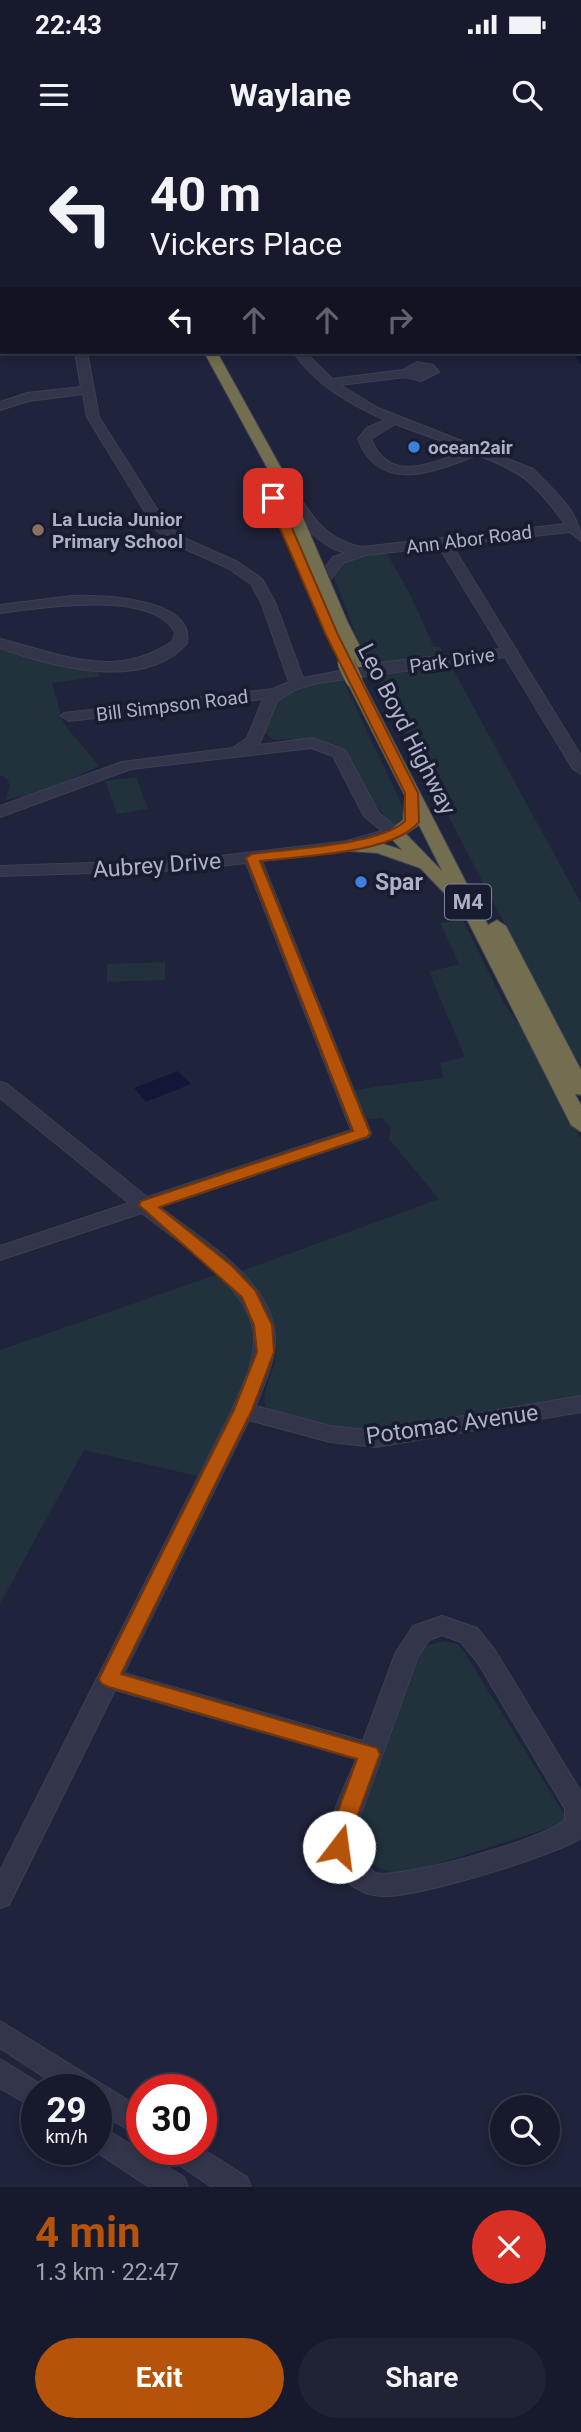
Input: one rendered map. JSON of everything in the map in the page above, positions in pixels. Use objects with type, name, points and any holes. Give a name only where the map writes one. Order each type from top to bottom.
[{"type":"highway","name":"Leo Boyd Highway","points":[[200,354],[262,472],[411,793],[581,1125]]},
{"type":"highway","name":"Leo Boyd Highway","points":[[211,354],[278,475],[357,672],[581,1089]]},
{"type":"highway","points":[[411,793],[412,822],[396,833],[446,883],[485,934]]},
{"type":"highway","points":[[348,846],[372,846],[400,853],[425,866],[446,883]]},
{"type":"street","points":[[81,354],[93,417],[162,528],[181,542],[244,570],[257,582],[268,602],[297,682]]},
{"type":"street","points":[[300,354],[314,372],[355,400],[477,450],[536,478],[577,532]]},
{"type":"street","points":[[329,383],[406,373]]},
{"type":"street","points":[[0,406],[27,397],[86,390]]},
{"type":"street","points":[[398,418],[371,431],[364,439],[377,463],[386,470],[407,470],[443,464],[477,450]]},
{"type":"street","name":"Ann Abor Road","points":[[278,475],[319,536],[338,548],[364,551]]},
{"type":"street","name":"Ann Abor Road","points":[[322,581],[338,560],[364,551],[577,532]]},
{"type":"street","points":[[443,542],[581,769]]},
{"type":"street","points":[[0,609],[76,599],[105,599],[166,616],[176,622],[183,632],[180,643],[159,656],[113,665],[53,660],[0,643]]},
{"type":"street","name":"Park Drive","points":[[275,693],[297,682],[509,652]]},
{"type":"street","points":[[238,751],[252,744],[266,705],[275,693]]},
{"type":"street","name":"Bill Simpson Road","points":[[69,716],[275,693]]},
{"type":"street","points":[[257,734],[284,746]]},
{"type":"street","points":[[0,812],[128,765],[312,743],[339,753],[372,816],[396,833]]},
{"type":"street","points":[[368,841],[372,816]]},
{"type":"street","name":"Aubrey Drive","points":[[0,871],[160,868],[348,846],[396,833]]},
{"type":"street","points":[[0,1253],[362,1133],[252,858]]},
{"type":"street","points":[[0,1088],[238,1281],[258,1309],[266,1352],[243,1410],[0,1897]]},
{"type":"street","name":"Potomac Avenue","points":[[243,1410],[330,1434],[376,1439],[581,1404]]},
{"type":"street","points":[[429,1628],[455,1628],[475,1641],[486,1656],[577,1807],[578,1821],[565,1835],[421,1880],[397,1885],[370,1882],[351,1869],[339,1847],[340,1836],[369,1754],[414,1642],[429,1628]]},
{"type":"street","points":[[109,1679],[369,1754]]},
{"type":"street","points":[[0,2033],[63,2074]]},
{"type":"street","points":[[21,2087],[1,2075],[25,2049]]},
{"type":"street","points":[[112,2146],[174,2187]]},
{"type":"street","points":[[203,2165],[237,2187]]},
{"type":"shaded area","points":[[386,552],[410,594],[434,647],[440,647],[446,658],[372,668],[364,656],[333,575],[344,561]]},
{"type":"shaded area","points":[[0,642],[93,668],[101,676],[52,683],[64,724],[99,766],[44,792],[5,800],[10,786],[7,779],[0,775]]},
{"type":"shaded area","points":[[450,664],[581,903],[581,1071],[375,675]]},
{"type":"shaded area","points":[[342,678],[399,798],[406,817],[401,825],[394,827],[371,799],[342,749],[316,739],[274,740],[265,733],[275,702],[300,688]]},
{"type":"shaded area","points":[[136,777],[148,809],[117,814],[105,781]]},
{"type":"shaded area","points":[[463,920],[503,1001],[540,1056],[581,1140],[581,1398],[362,1434],[274,1414],[265,1406],[264,1400],[274,1364],[275,1339],[266,1315],[239,1272],[439,1199],[389,1139],[391,1128],[382,1118],[367,1119],[353,1090],[443,1078],[440,1063],[465,1057],[429,972],[459,964],[440,923]]},
{"type":"shaded area","points":[[165,962],[165,980],[107,982],[107,964]]},
{"type":"shaded area","points":[[218,1274],[248,1303],[257,1352],[224,1427],[197,1476],[84,1450],[0,1604],[0,1350]]},
{"type":"shaded area","points":[[443,1641],[458,1644],[465,1653],[569,1822],[405,1874],[396,1873],[367,1861],[352,1841],[423,1647]]},
{"type":"water","points":[[574,354],[581,354],[581,365]]},
{"type":"water","points":[[178,1071],[191,1084],[146,1102],[134,1088]]},
{"type":"place","name":"ocean2air","points":[[414,447]]},
{"type":"place","name":"La Lucia Junior Primary School","points":[[38,530]]},
{"type":"place","name":"Spar","points":[[361,882]]},
{"type":"route","points":[[273,498],[321,612],[411,793],[412,822],[387,836],[348,846],[252,858],[362,1133],[147,1205],[226,1270],[249,1294],[263,1325],[266,1352],[243,1410],[109,1679],[369,1754],[340,1836],[339,1847]]}]
